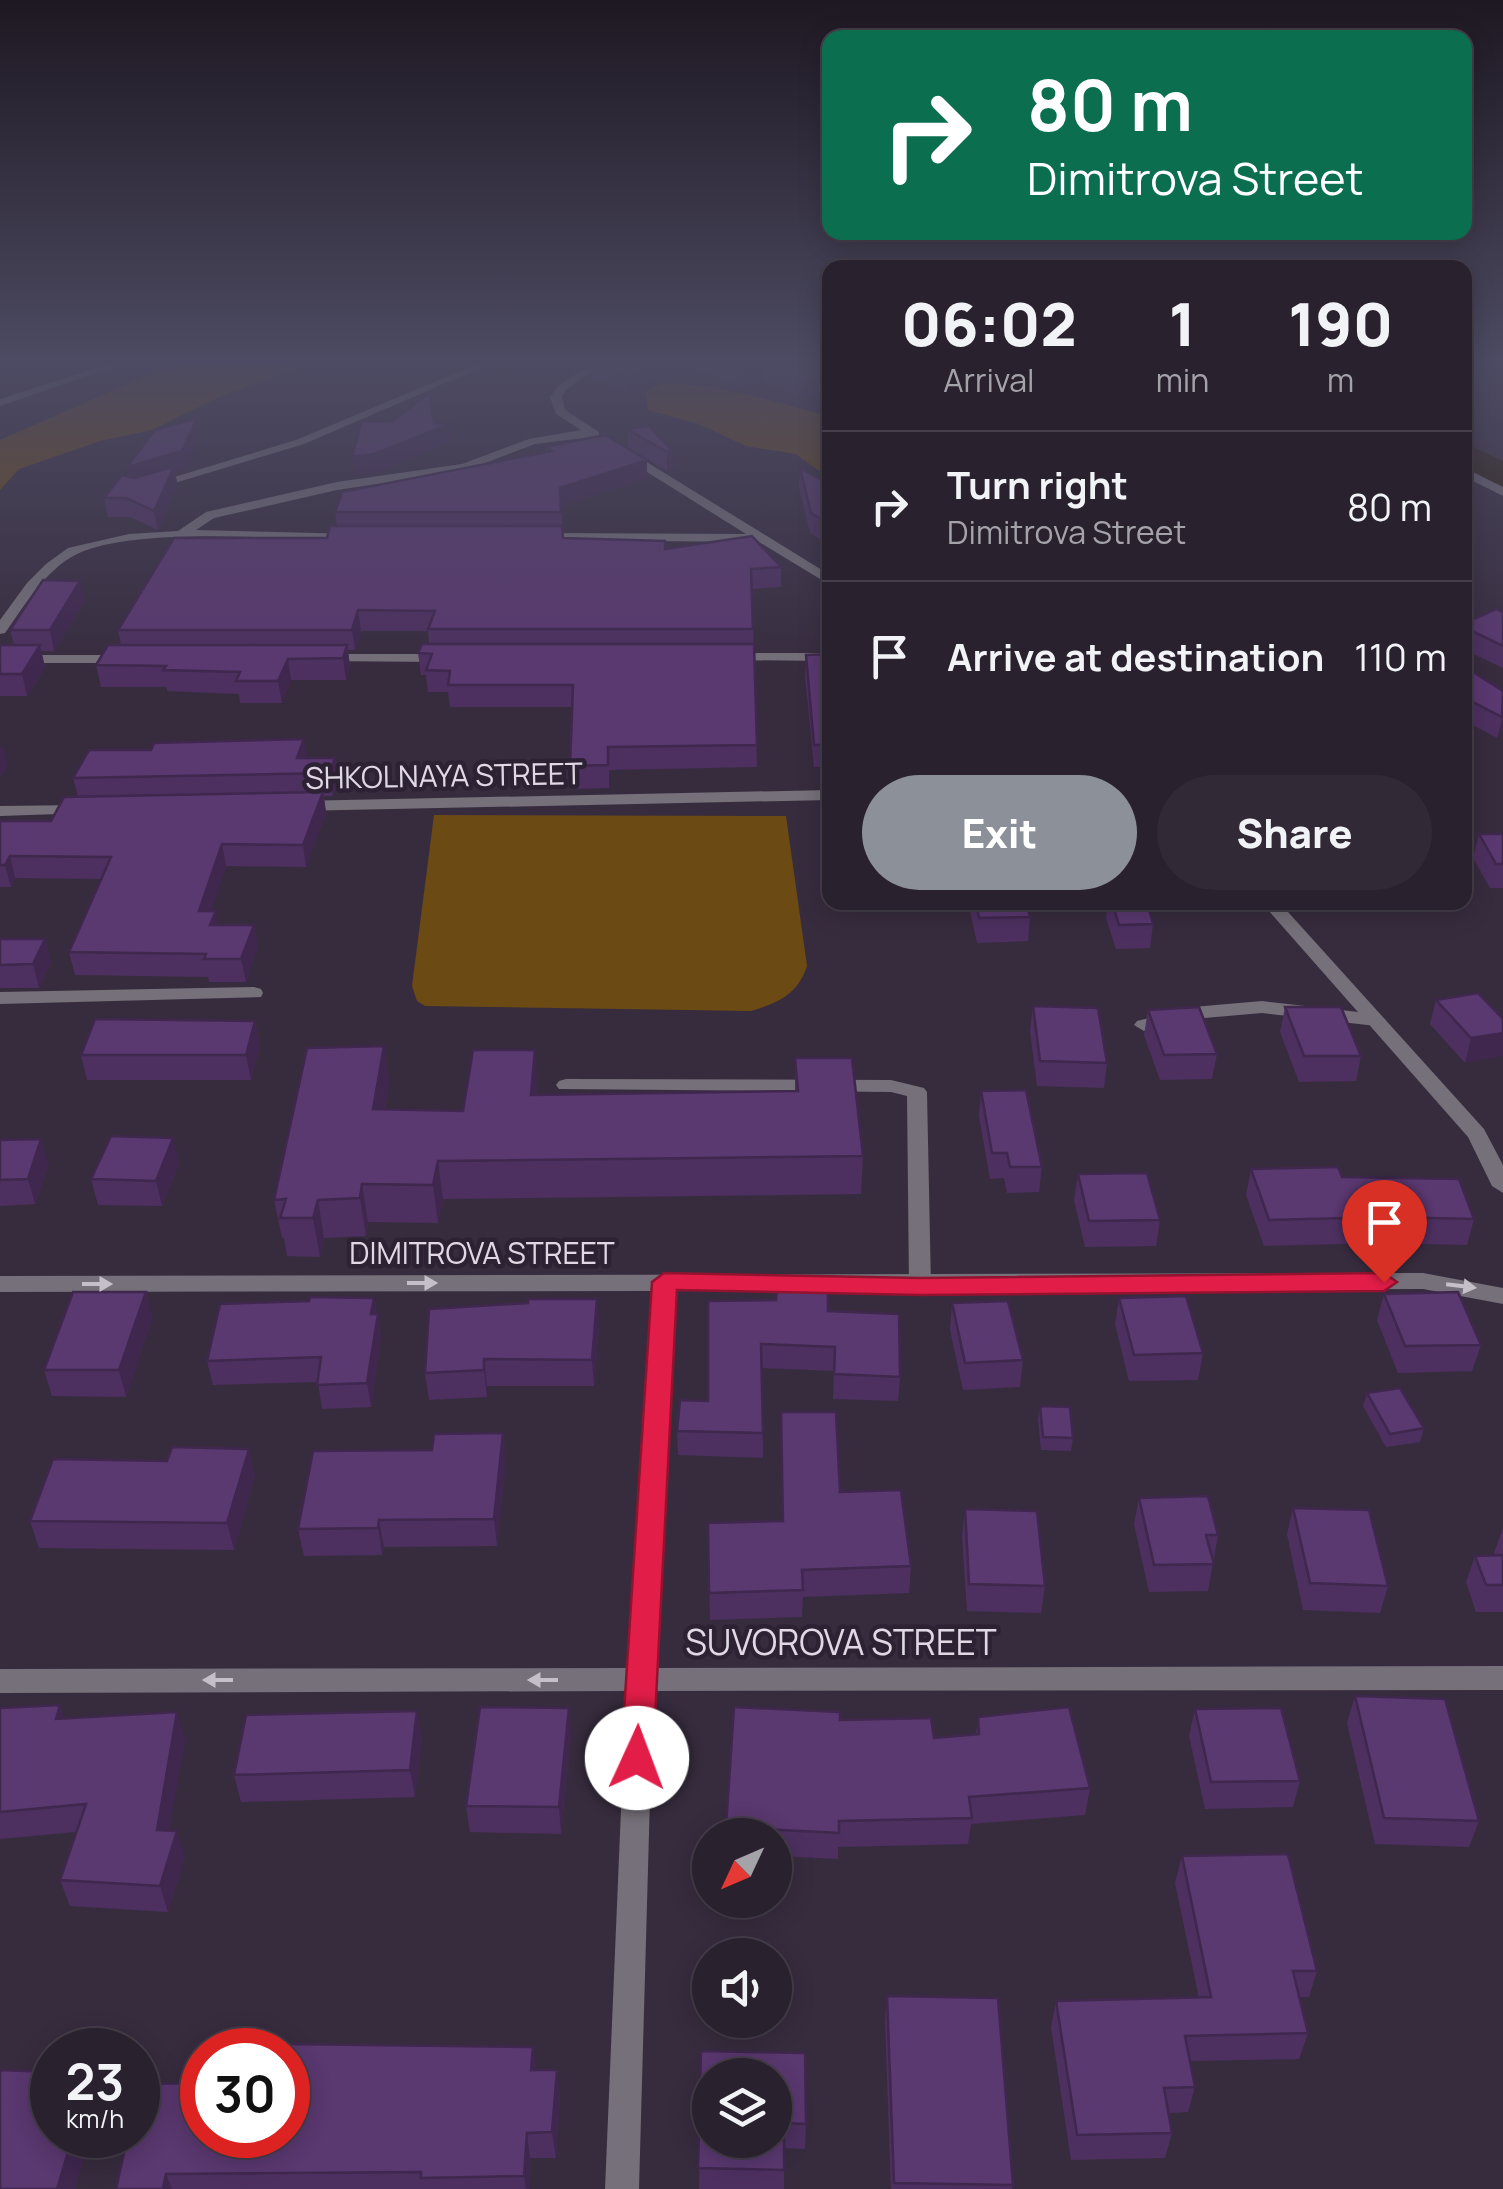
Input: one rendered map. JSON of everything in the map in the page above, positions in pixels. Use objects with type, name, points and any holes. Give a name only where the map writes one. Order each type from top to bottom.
[{"type":"street","points":[[133,491],[211,468]]},
{"type":"street","points":[[178,536],[210,515],[225,511],[338,486],[456,468]]},
{"type":"street","points":[[650,468],[822,576]]},
{"type":"street","points":[[1472,476],[1503,492]]},
{"type":"street","points":[[0,630],[38,578],[77,548],[178,536],[373,537]]},
{"type":"street","points":[[530,538],[764,538]]},
{"type":"street","points":[[712,657],[822,657]]},
{"type":"street","points":[[296,658],[454,658]]},
{"type":"street","points":[[0,660],[138,659]]},
{"type":"street","name":"SHKOLNAYA STREET","points":[[277,806],[822,795]]},
{"type":"street","points":[[0,811],[99,809]]},
{"type":"street","points":[[1276,910],[1477,1134],[1503,1186]]},
{"type":"street","points":[[0,998],[254,993]]},
{"type":"street","points":[[1144,1024],[1193,1013],[1262,1007],[1376,1020]]},
{"type":"street","points":[[566,1085],[890,1086],[917,1092],[920,1286]]},
{"type":"street","name":"DIMITROVA STREET","points":[[0,1284],[664,1282],[920,1286],[1423,1281],[1503,1296]]},
{"type":"street","points":[[622,2189],[640,1680],[664,1282]]},
{"type":"street","name":"SUVOROVA STREET","points":[[0,1681],[1503,1678]]},
{"type":"shaded area","points":[[0,468],[21,468],[19,469],[0,490]]},
{"type":"shaded area","points":[[434,815],[786,816],[807,966],[803,976],[786,996],[751,1011],[425,1006],[417,1001],[412,986]]},
{"type":"building","points":[[173,468],[154,511],[126,498],[104,498],[122,475],[134,478]]},
{"type":"building","points":[[464,468],[622,468],[560,488],[561,512],[335,512],[342,492]]},
{"type":"building","points":[[800,468],[822,480],[822,519],[811,513]]},
{"type":"building","points":[[330,526],[562,526],[563,538],[665,541],[665,549],[752,536],[781,567],[751,569],[753,629],[428,629],[435,611],[358,610],[352,630],[118,630],[174,538],[327,538]]},
{"type":"building","points":[[43,580],[80,581],[50,630],[10,630]]},
{"type":"building","points":[[1496,609],[1503,612],[1503,646],[1472,631],[1472,620]]},
{"type":"building","points":[[422,644],[754,644],[757,745],[608,747],[608,765],[570,766],[573,685],[448,685],[450,671],[426,670],[432,654],[418,653]]},
{"type":"building","points":[[0,645],[40,645],[22,674],[0,674]]},
{"type":"building","points":[[108,645],[347,645],[343,658],[288,659],[278,681],[236,681],[240,672],[96,665]]},
{"type":"building","points":[[822,654],[822,745],[814,745],[806,655]]},
{"type":"building","points":[[1472,671],[1503,691],[1502,717],[1472,702]]},
{"type":"building","points":[[304,739],[297,758],[335,758],[329,773],[73,778],[89,750],[151,750],[154,743]]},
{"type":"building","points":[[323,792],[303,845],[222,844],[199,911],[216,911],[210,925],[254,925],[241,959],[204,959],[206,954],[69,952],[111,857],[10,856],[5,865],[0,865],[0,821],[51,821],[64,797]]},
{"type":"building","points":[[1479,834],[1503,834],[1503,864],[1496,864]]},
{"type":"building","points":[[978,910],[1028,910],[1030,917],[979,918]]},
{"type":"building","points":[[1114,910],[1149,910],[1153,924],[1119,925]]},
{"type":"building","points":[[0,939],[45,939],[33,964],[0,965]]},
{"type":"building","points":[[1478,993],[1503,1019],[1503,1033],[1471,1038],[1436,1000]]},
{"type":"building","points":[[1033,1006],[1098,1008],[1107,1063],[1040,1061]]},
{"type":"building","points":[[1199,1007],[1217,1054],[1164,1055],[1148,1010]]},
{"type":"building","points":[[1285,1007],[1341,1007],[1361,1056],[1304,1056]]},
{"type":"building","points":[[95,1019],[255,1021],[246,1055],[81,1055]]},
{"type":"building","points":[[384,1046],[373,1109],[463,1111],[473,1050],[535,1050],[531,1095],[798,1091],[795,1058],[852,1058],[863,1156],[438,1161],[433,1185],[362,1184],[360,1198],[318,1200],[313,1218],[280,1218],[286,1199],[274,1200],[307,1048]]},
{"type":"building","points":[[1026,1090],[1042,1167],[1010,1167],[1007,1153],[992,1153],[981,1091]]},
{"type":"building","points":[[111,1136],[173,1138],[156,1181],[91,1179]]},
{"type":"building","points":[[41,1139],[28,1179],[0,1180],[0,1140]]},
{"type":"building","points":[[1338,1167],[1342,1177],[1459,1179],[1474,1219],[1269,1220],[1251,1169]]},
{"type":"building","points":[[1147,1173],[1160,1220],[1089,1221],[1078,1174]]},
{"type":"building","points":[[777,1287],[828,1289],[828,1311],[899,1314],[900,1377],[834,1374],[835,1347],[761,1344],[763,1433],[677,1431],[680,1400],[708,1401],[708,1301],[776,1300]]},
{"type":"building","points":[[73,1292],[146,1292],[119,1370],[44,1370]]},
{"type":"building","points":[[1458,1292],[1481,1345],[1405,1346],[1384,1294]]},
{"type":"building","points":[[1186,1296],[1203,1353],[1134,1355],[1119,1298]]},
{"type":"building","points":[[310,1297],[374,1298],[371,1314],[378,1314],[367,1383],[317,1385],[321,1357],[207,1361],[220,1304],[309,1301]]},
{"type":"building","points":[[528,1299],[597,1299],[592,1360],[484,1359],[484,1370],[425,1373],[429,1309],[528,1303]]},
{"type":"building","points":[[1008,1301],[1023,1360],[965,1363],[952,1303]]},
{"type":"building","points":[[1400,1388],[1424,1428],[1390,1434],[1367,1393]]},
{"type":"building","points":[[1040,1406],[1070,1407],[1073,1438],[1043,1437]]},
{"type":"building","points":[[781,1412],[836,1412],[840,1492],[901,1490],[911,1566],[802,1570],[803,1590],[709,1593],[708,1523],[783,1521]]},
{"type":"building","points":[[503,1433],[494,1519],[379,1520],[378,1528],[298,1529],[313,1451],[432,1450],[434,1434]]},
{"type":"building","points":[[172,1447],[249,1449],[227,1523],[30,1521],[53,1459],[167,1461]]},
{"type":"building","points":[[1208,1496],[1218,1535],[1206,1535],[1214,1564],[1154,1565],[1139,1498]]},
{"type":"building","points":[[1293,1508],[1369,1510],[1388,1586],[1310,1583]]},
{"type":"building","points":[[965,1509],[1037,1511],[1045,1586],[969,1584]]},
{"type":"building","points":[[1503,1555],[1503,1585],[1486,1585],[1475,1556]]},
{"type":"building","points":[[1355,1696],[1445,1699],[1479,1821],[1384,1818]]},
{"type":"building","points":[[60,1705],[56,1719],[177,1712],[157,1830],[177,1831],[160,1886],[60,1880],[86,1804],[0,1812],[0,1708]]},
{"type":"building","points":[[480,1707],[569,1708],[559,1807],[466,1806]]},
{"type":"building","points":[[734,1707],[840,1712],[840,1720],[931,1718],[934,1738],[979,1734],[978,1717],[1069,1707],[1090,1788],[969,1797],[972,1818],[839,1821],[839,1833],[792,1831],[792,1818],[727,1818]]},
{"type":"building","points":[[1281,1708],[1300,1781],[1211,1782],[1195,1709]]},
{"type":"building","points":[[417,1711],[410,1770],[234,1775],[246,1715]]},
{"type":"building","points":[[1288,1854],[1317,1971],[1293,1971],[1308,2033],[1185,2036],[1195,2087],[1164,2088],[1172,2133],[1077,2135],[1056,2001],[1211,1997],[1182,1856]]},
{"type":"building","points":[[887,1996],[998,1998],[1013,2185],[894,2183]]},
{"type":"building","points":[[310,2044],[533,2047],[531,2070],[557,2070],[552,2132],[527,2133],[524,2176],[421,2178],[421,2172],[166,2174],[163,2189],[116,2189],[123,2158],[160,2158],[160,2084],[180,2083],[180,2158],[310,2158]]},
{"type":"building","points":[[701,2051],[805,2053],[806,2124],[792,2123],[792,2058],[701,2058]]},
{"type":"building","points":[[0,2070],[30,2071],[30,2158],[66,2158],[57,2189],[0,2189]]},
{"type":"building","points":[[698,2158],[784,2158],[784,2170],[698,2168]]},
{"type":"waterway","points":[[1485,468],[1503,479]]},
{"type":"route","points":[[637,1758],[664,1282],[920,1286],[1384,1282]]}]
